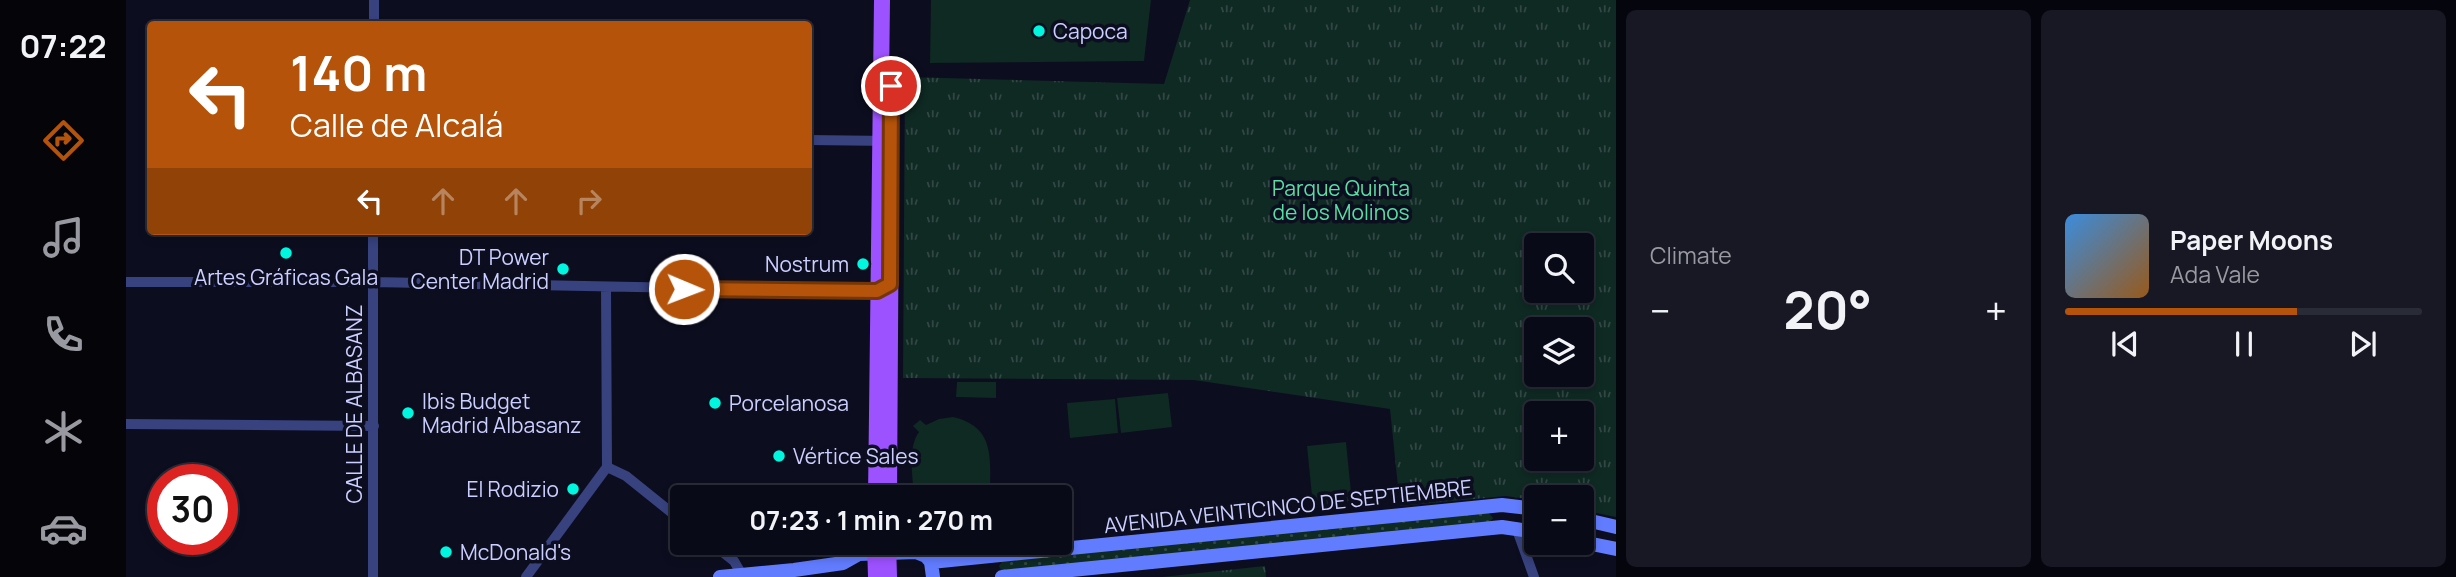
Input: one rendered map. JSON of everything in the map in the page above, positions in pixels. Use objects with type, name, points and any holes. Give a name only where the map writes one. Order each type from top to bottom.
[{"type":"main road","points":[[882,0],[886,141]]},
{"type":"main road","points":[[876,485],[892,0]]},
{"type":"main road","points":[[884,287],[889,485]]},
{"type":"main road","name":"AVENIDA VEINTICINCO DE SEPTIEMBRE","points":[[1502,505],[1498,516],[1509,527]]},
{"type":"main road","name":"AVENIDA VEINTICINCO DE SEPTIEMBRE","points":[[924,555],[931,562],[1502,505],[1524,507]]},
{"type":"main road","points":[[1509,527],[1522,517],[1517,506]]},
{"type":"main road","points":[[1594,522],[1616,527]]},
{"type":"main road","name":"AVENIDA VEINTICINCO DE SEPTIEMBRE","points":[[1005,577],[1117,571],[1509,527],[1524,530]]},
{"type":"main road","points":[[1594,544],[1616,549]]},
{"type":"main road","points":[[720,577],[842,563],[857,555]]},
{"type":"main road","points":[[876,577],[880,555]]},
{"type":"main road","points":[[884,555],[889,577]]},
{"type":"main road","points":[[994,556],[992,572],[995,577]]},
{"type":"main road","points":[[931,562],[933,577]]},
{"type":"main road","points":[[836,577],[842,563]]},
{"type":"street","points":[[374,0],[374,21]]},
{"type":"street","points":[[812,140],[886,141]]},
{"type":"street","name":"CALLE DE ALBASANZ","points":[[373,235],[373,577]]},
{"type":"street","points":[[126,282],[373,282],[606,288],[884,287]]},
{"type":"street","points":[[526,577],[607,467],[606,288]]},
{"type":"street","points":[[126,424],[374,426]]},
{"type":"street","points":[[607,467],[626,476],[670,511]]},
{"type":"street","points":[[1509,527],[1534,577]]},
{"type":"street","points":[[726,555],[734,561],[741,575]]},
{"type":"green space","name":"Capoca","points":[[931,0],[1151,0],[1144,61],[930,63]]},
{"type":"green space","name":"Parque Quinta de los Molinos","points":[[1190,0],[1616,0],[1616,517],[1594,512],[1594,485],[1524,485],[1524,498],[1506,496],[1400,506],[1390,409],[1194,380],[903,378],[905,77],[1164,84]]},
{"type":"green space","points":[[957,382],[996,382],[996,398],[956,397]]},
{"type":"green space","points":[[1168,393],[1172,427],[1121,433],[1117,398]]},
{"type":"green space","points":[[1115,399],[1118,433],[1070,438],[1067,403]]},
{"type":"green space","points":[[953,417],[967,422],[977,428],[984,437],[990,457],[990,485],[913,485],[913,446],[919,432],[913,426],[920,420],[926,425]]},
{"type":"green space","points":[[1346,442],[1352,502],[1313,506],[1307,446]]},
{"type":"green space","points":[[1488,512],[1493,518],[1490,522],[1002,572],[999,566],[1003,560]]},
{"type":"green space","points":[[1265,566],[1266,577],[1162,577]]},
{"type":"place","name":"Capoca","points":[[1039,31]]},
{"type":"place","name":"Artes Gráficas Gala","points":[[286,253]]},
{"type":"place","name":"Nostrum","points":[[863,264]]},
{"type":"place","name":"DT Power Center Madrid","points":[[563,269]]},
{"type":"place","name":"Porcelanosa","points":[[715,403]]},
{"type":"place","name":"Ibis Budget Madrid Albasanz","points":[[408,413]]},
{"type":"place","name":"Vértice Sales","points":[[779,456]]},
{"type":"place","name":"El Rodizio","points":[[573,489]]},
{"type":"place","name":"McDonald's","points":[[446,552]]},
{"type":"route","points":[[684,289],[877,291],[890,284],[891,86]]}]
